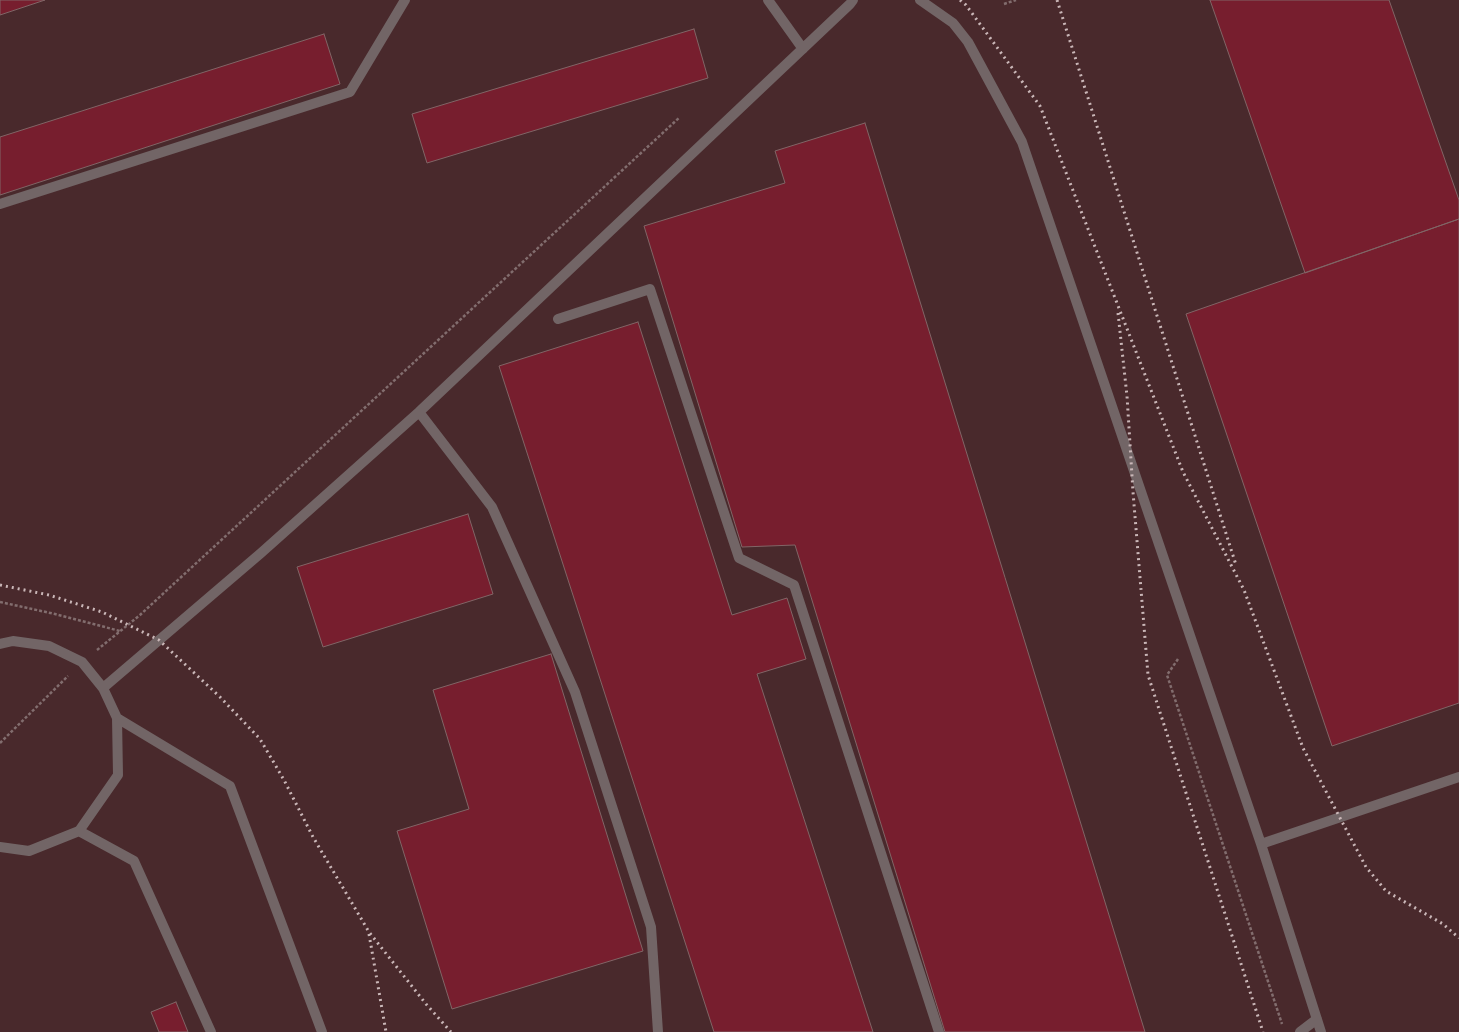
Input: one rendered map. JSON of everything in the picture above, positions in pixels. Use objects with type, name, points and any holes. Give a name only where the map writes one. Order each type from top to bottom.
[{"type":"lane","points":[[0,204],[350,92],[405,0]]},
{"type":"lane","points":[[768,0],[803,49]]},
{"type":"lane","points":[[103,688],[261,553],[419,412],[853,0]]},
{"type":"lane","points":[[920,0],[953,23],[968,42],[1022,142],[1261,844],[1321,1032]]},
{"type":"lane","points":[[558,319],[650,289],[739,558],[794,585],[939,1032]]},
{"type":"lane","points":[[419,412],[492,507],[575,692],[651,927],[658,1032]]},
{"type":"lane","points":[[0,637],[13,641],[49,646],[82,662],[103,688],[117,718],[118,775],[79,831],[28,851],[0,847]]},
{"type":"lane","points":[[0,644],[13,641]]},
{"type":"lane","points":[[117,718],[230,786],[322,1032]]},
{"type":"lane","points":[[1261,844],[1459,777]]},
{"type":"lane","points":[[79,831],[134,861],[212,1032]]},
{"type":"lane","points":[[1300,1032],[1317,1019]]},
{"type":"path","points":[[1004,4],[1016,0]]},
{"type":"path","points":[[0,743],[82,662],[146,609],[680,117]]},
{"type":"path","points":[[0,602],[55,614],[120,631]]},
{"type":"path","points":[[1191,638],[1167,675],[1282,1024]]},
{"type":"shaded area","points":[[0,0],[1459,0],[1459,1032],[0,1032]]},
{"type":"building","points":[[0,0],[45,0],[0,15]]},
{"type":"building","points":[[1210,0],[1389,0],[1459,200],[1459,219],[1305,273]]},
{"type":"building","points":[[694,29],[708,78],[427,163],[412,114]]},
{"type":"building","points":[[324,34],[340,84],[0,195],[0,137]]},
{"type":"building","points":[[865,123],[1145,1032],[945,1032],[795,545],[742,547],[644,226],[785,183],[775,151]]},
{"type":"building","points":[[1459,219],[1459,703],[1332,746],[1186,314]]},
{"type":"building","points":[[638,322],[732,615],[787,598],[806,659],[757,674],[873,1032],[714,1032],[499,366]]},
{"type":"building","points":[[468,514],[493,594],[323,647],[297,567]]},
{"type":"building","points":[[551,654],[643,951],[452,1009],[397,831],[469,809],[433,690]]},
{"type":"building","points":[[176,1002],[188,1032],[159,1032],[151,1012]]},
{"type":"railway","points":[[960,0],[966,5],[1040,106],[1183,472],[1244,590],[1303,748],[1366,867],[1386,891],[1443,924],[1459,938]]},
{"type":"railway","points":[[1057,0],[1236,565]]},
{"type":"railway","points":[[1118,313],[1127,396],[1133,492],[1148,675],[1263,1032]]},
{"type":"railway","points":[[0,585],[49,595],[102,612],[159,640],[220,697],[260,739],[284,780],[313,837],[369,932],[426,1004],[451,1032]]},
{"type":"railway","points":[[369,934],[386,1032]]}]
